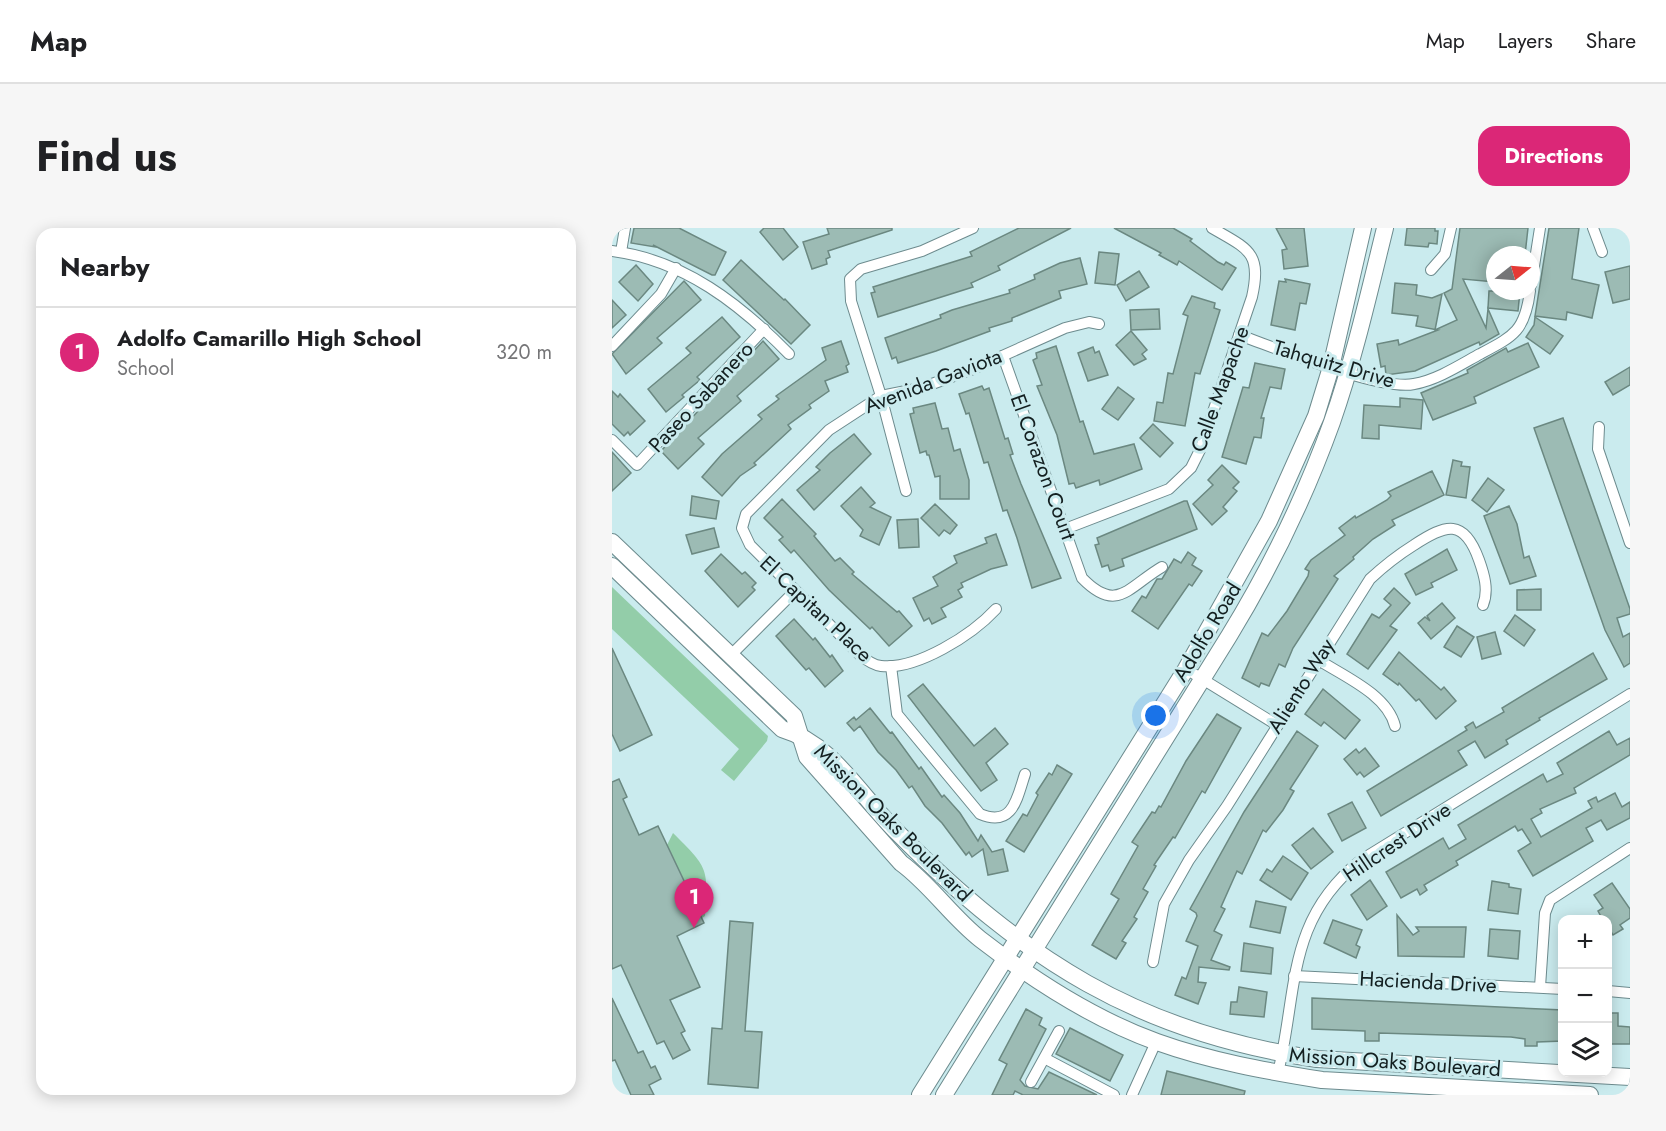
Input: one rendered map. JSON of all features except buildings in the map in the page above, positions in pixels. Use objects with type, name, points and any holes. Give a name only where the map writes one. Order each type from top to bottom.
[{"type":"main road","name":"Adolfo Road","points":[[944,1095],[1033,950],[1194,673],[1288,482],[1316,416],[1331,367],[1364,228]]},
{"type":"main road","name":"Adolfo Road","points":[[920,1095],[1017,939],[1194,673],[1248,604],[1286,532],[1332,422],[1384,228]]},
{"type":"main road","name":"Mission Oaks Boulevard","points":[[612,542],[794,716],[807,757],[901,863],[915,873],[978,938],[1021,969],[1085,1008],[1156,1042],[1235,1065],[1278,1073],[1322,1080],[1590,1095]]},
{"type":"main road","points":[[612,553],[724,660],[745,669]]},
{"type":"main road","name":"Mission Oaks Boulevard","points":[[612,566],[782,729],[801,735],[819,746],[897,833],[993,921],[1033,950],[1132,1009],[1182,1028],[1282,1054],[1317,1059],[1630,1077]]},
{"type":"street","points":[[625,228],[616,251],[676,268],[732,301],[789,354]]},
{"type":"street","points":[[906,491],[881,396],[851,301],[850,279],[861,269],[922,251],[973,228]]},
{"type":"street","name":"Calle Mapache","points":[[1065,529],[1158,495],[1179,482],[1191,468],[1200,450],[1252,297],[1256,274],[1255,262],[1238,244],[1212,228]]},
{"type":"street","points":[[1431,270],[1445,254],[1451,228]]},
{"type":"street","points":[[1537,246],[1540,228]]},
{"type":"street","points":[[1593,228],[1602,252]]},
{"type":"street","points":[[612,346],[661,294],[676,268]]},
{"type":"street","name":"Tahquitz Drive","points":[[1239,335],[1347,372],[1394,384],[1413,385],[1432,379],[1515,334],[1526,318],[1529,300]]},
{"type":"street","name":"Avenida Gaviota","points":[[742,528],[746,514],[811,446],[841,420],[881,396],[921,388],[1003,356],[1065,328],[1089,322],[1099,324]]},
{"type":"street","name":"Paseo Sabanero","points":[[612,440],[637,465],[764,329]]},
{"type":"street","name":"El Corazon Court","points":[[1003,356],[1082,578],[1104,596],[1121,596],[1162,567]]},
{"type":"street","points":[[1599,427],[1598,449],[1630,543]]},
{"type":"street","name":"El Capitan Place","points":[[742,528],[750,545],[794,592],[860,655],[878,666],[914,661],[944,648],[983,623],[996,609]]},
{"type":"street","name":"Aliento Way","points":[[1153,962],[1164,904],[1189,860],[1370,579],[1395,557],[1438,529],[1453,528],[1461,531],[1474,546],[1485,584],[1483,605]]},
{"type":"street","points":[[731,655],[794,592]]},
{"type":"street","points":[[1317,659],[1383,703],[1392,715],[1395,726]]},
{"type":"street","points":[[891,666],[897,714],[980,814],[990,819],[1003,816],[1013,810],[1025,774]]},
{"type":"street","points":[[1194,673],[1277,725]]},
{"type":"street","name":"Hillcrest Drive","points":[[1278,1073],[1294,976],[1305,933],[1317,908],[1335,883],[1351,868],[1630,694]]},
{"type":"street","points":[[1540,987],[1545,913],[1550,900],[1630,848]]},
{"type":"street","name":"Hacienda Drive","points":[[1294,976],[1558,989]]},
{"type":"street","points":[[1612,991],[1630,993]]},
{"type":"street","points":[[1031,1082],[1046,1059],[1059,1031]]},
{"type":"street","points":[[1132,1095],[1156,1042]]},
{"type":"street","points":[[1046,1059],[1114,1095]]},
{"type":"green space","points":[[612,587],[768,736],[767,741],[734,781],[721,770],[739,749],[612,629]]},
{"type":"green space","points":[[673,833],[699,861],[706,877],[705,916],[702,918],[667,845]]},
{"type":"place","name":"Adolfo Camarillo High School","points":[[694,928]]}]
